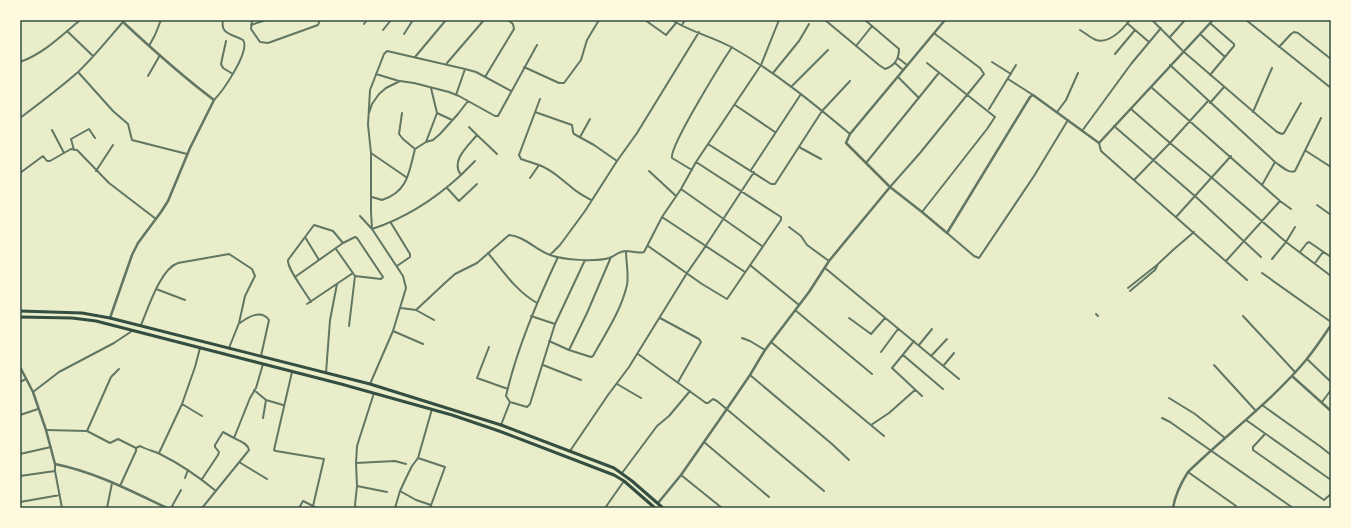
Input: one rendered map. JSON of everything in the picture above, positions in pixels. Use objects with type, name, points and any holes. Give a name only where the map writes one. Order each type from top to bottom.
[{"type":"highway","points":[[20,311],[82,313],[110,318],[370,384],[468,414],[614,468],[663,508]]},
{"type":"highway","points":[[20,317],[72,318],[96,321],[160,336],[432,409],[567,456],[614,475],[624,481],[655,508]]},
{"type":"highway","points":[[160,336],[161,331]]},
{"type":"highway","points":[[466,420],[468,414]]},
{"type":"street","points":[[149,46],[162,20]]},
{"type":"street","points":[[110,318],[132,255],[138,243],[168,201],[187,154],[214,100],[233,74],[240,61],[245,43],[241,39],[225,31],[222,26],[224,20]]},
{"type":"street","points":[[252,20],[251,29],[260,42],[268,43],[318,24],[320,20]]},
{"type":"street","points":[[251,25],[266,20]]},
{"type":"street","points":[[364,24],[367,20]]},
{"type":"street","points":[[383,30],[391,20]]},
{"type":"street","points":[[404,34],[413,20]]},
{"type":"street","points":[[414,57],[446,20]]},
{"type":"street","points":[[447,63],[484,20]]},
{"type":"street","points":[[485,77],[514,29],[513,24],[508,20]]},
{"type":"street","points":[[524,67],[559,83],[564,83],[581,60],[587,40],[599,20]]},
{"type":"street","points":[[645,20],[666,35],[676,23]]},
{"type":"street","points":[[672,20],[732,47],[761,65],[801,94],[850,134]]},
{"type":"street","points":[[682,25],[685,20]]},
{"type":"street","points":[[569,350],[611,257],[615,253],[626,251],[633,253],[644,252],[662,217],[681,189],[696,162],[761,65],[779,20]]},
{"type":"street","points":[[825,20],[885,69],[888,68],[898,58],[900,50],[865,20]]},
{"type":"street","points":[[946,20],[897,76],[846,141],[847,144],[866,164],[890,187],[977,259],[1034,176],[1068,120]]},
{"type":"street","points":[[1080,30],[1094,39],[1106,40],[1116,34],[1130,20]]},
{"type":"street","points":[[1152,20],[1184,52],[1277,132],[1282,134],[1284,133],[1301,103]]},
{"type":"street","points":[[1170,37],[1185,20]]},
{"type":"street","points":[[1099,143],[1213,20]]},
{"type":"street","points":[[1246,20],[1331,88]]},
{"type":"street","points":[[20,62],[40,52],[79,21]]},
{"type":"street","points":[[20,118],[78,72],[124,21],[149,46],[191,83],[214,100]]},
{"type":"street","points":[[1127,23],[1149,42]]},
{"type":"street","points":[[1210,23],[1234,44],[1234,47],[1210,75]]},
{"type":"street","points":[[773,73],[799,41],[809,24]]},
{"type":"street","points":[[856,46],[872,26]]},
{"type":"street","points":[[1082,131],[1130,64],[1161,28]]},
{"type":"street","points":[[1115,54],[1135,30]]},
{"type":"street","points":[[67,31],[93,56]]},
{"type":"street","points":[[550,255],[560,245],[585,211],[637,132],[699,32]]},
{"type":"street","points":[[1279,47],[1294,32],[1331,59]]},
{"type":"street","points":[[658,503],[681,475],[750,375],[765,350],[799,305],[829,261],[984,74],[980,68],[935,34]]},
{"type":"street","points":[[1199,34],[1226,57]]},
{"type":"street","points":[[226,41],[221,64],[233,74]]},
{"type":"street","points":[[376,74],[456,95],[498,116],[537,45]]},
{"type":"street","points":[[692,170],[672,158],[672,155],[679,138],[732,47]]},
{"type":"street","points":[[791,87],[828,50]]},
{"type":"street","points":[[372,229],[369,115],[370,90],[384,52],[387,51],[465,68],[511,91]]},
{"type":"street","points":[[148,76],[160,55]]},
{"type":"street","points":[[898,58],[907,65]]},
{"type":"street","points":[[895,62],[903,70]]},
{"type":"street","points":[[992,62],[1011,74]]},
{"type":"street","points":[[922,212],[994,118],[994,116],[938,74],[926,63]]},
{"type":"street","points":[[989,109],[1016,64]]},
{"type":"street","points":[[1170,65],[1275,162],[1282,168],[1293,172],[1306,151],[1322,118]]},
{"type":"street","points":[[456,95],[465,68]]},
{"type":"street","points":[[1253,112],[1272,68]]},
{"type":"street","points":[[78,72],[113,111],[128,124],[132,140],[187,154]]},
{"type":"street","points":[[1057,112],[1066,100],[1078,73]]},
{"type":"street","points":[[866,164],[938,74]]},
{"type":"street","points":[[897,76],[919,98]]},
{"type":"street","points":[[1008,79],[1033,95],[1099,143],[1101,151],[1247,280]]},
{"type":"street","points":[[369,115],[372,104],[379,94],[386,88],[400,81]]},
{"type":"street","points":[[708,144],[773,184],[776,182],[822,111],[850,81]]},
{"type":"street","points":[[1151,87],[1291,209]]},
{"type":"street","points":[[1134,180],[1224,87]]},
{"type":"street","points":[[426,142],[436,114],[431,88]]},
{"type":"street","points":[[751,170],[801,94]]},
{"type":"street","points":[[947,233],[1025,105],[1033,95]]},
{"type":"street","points":[[540,99],[519,155],[528,162],[547,168],[556,173],[571,187],[591,200]]},
{"type":"street","points":[[372,196],[385,199],[401,189],[407,177],[415,149],[426,142],[433,140],[440,134],[468,101]]},
{"type":"street","points":[[735,105],[775,132]]},
{"type":"street","points":[[1130,108],[1262,222],[1331,276]]},
{"type":"street","points":[[535,112],[572,125],[573,133],[617,161]]},
{"type":"street","points":[[402,113],[399,134],[415,149]]},
{"type":"street","points":[[436,114],[452,120]]},
{"type":"street","points":[[580,137],[590,119]]},
{"type":"street","points":[[1114,126],[1262,256]]},
{"type":"street","points":[[469,127],[497,154]]},
{"type":"street","points":[[74,150],[71,139],[89,129],[95,138]]},
{"type":"street","points":[[52,130],[64,153]]},
{"type":"street","points":[[461,175],[457,168],[458,161],[477,135]]},
{"type":"street","points":[[96,171],[113,145]]},
{"type":"street","points":[[799,147],[821,159]]},
{"type":"street","points":[[20,173],[43,156],[48,162],[64,153],[74,150],[79,152],[109,183],[156,219]]},
{"type":"street","points":[[1306,151],[1331,167]]},
{"type":"street","points":[[371,152],[407,177]]},
{"type":"street","points":[[1176,217],[1196,197],[1211,177],[1231,156]]},
{"type":"street","points":[[372,229],[391,223],[417,209],[447,188],[475,161]]},
{"type":"street","points":[[648,246],[727,299],[782,218],[696,162]]},
{"type":"street","points":[[1262,185],[1275,162]]},
{"type":"street","points":[[530,178],[539,165]]},
{"type":"street","points":[[649,171],[676,196]]},
{"type":"street","points":[[570,451],[638,354],[687,273],[754,172]]},
{"type":"street","points":[[447,188],[459,201],[477,184]]},
{"type":"street","points":[[681,189],[762,246]]},
{"type":"street","points":[[1226,261],[1245,242],[1280,201]]},
{"type":"street","points":[[1317,205],[1331,215]]},
{"type":"street","points":[[360,216],[372,229],[397,267],[404,280],[406,288],[402,308],[370,384]]},
{"type":"street","points":[[662,217],[745,272]]},
{"type":"street","points":[[391,223],[410,254],[410,256],[397,267]]},
{"type":"street","points":[[311,302],[295,277],[288,262],[312,226],[315,225],[333,231],[343,243]]},
{"type":"street","points":[[789,227],[801,236],[807,245],[829,261]]},
{"type":"street","points":[[1272,259],[1286,242],[1295,227]]},
{"type":"street","points":[[1128,288],[1194,232]]},
{"type":"street","points":[[416,310],[451,278],[476,263],[509,235],[516,236],[538,250],[558,257],[585,260],[597,260],[611,257]]},
{"type":"street","points":[[305,237],[320,260]]},
{"type":"street","points":[[295,277],[343,243],[356,237],[383,277],[381,279],[355,276]]},
{"type":"street","points":[[1300,252],[1309,242],[1331,258]]},
{"type":"street","points":[[336,249],[355,276],[349,326]]},
{"type":"street","points":[[549,341],[569,350],[592,357],[610,327],[627,284],[626,251]]},
{"type":"street","points":[[1314,263],[1323,252]]},
{"type":"street","points":[[488,253],[524,295],[537,303]]},
{"type":"street","points":[[141,326],[156,289],[170,268],[175,264],[229,254],[252,269],[255,274],[245,296],[239,324],[229,348]]},
{"type":"street","points":[[558,257],[531,316],[506,398],[510,402],[527,407],[529,406],[543,365],[555,324],[585,260]]},
{"type":"street","points":[[1130,291],[1155,270],[1158,264]]},
{"type":"street","points":[[750,265],[799,305]]},
{"type":"street","points":[[825,268],[898,329],[919,344],[959,379]]},
{"type":"street","points":[[1262,272],[1331,322]]},
{"type":"street","points":[[307,304],[353,273]]},
{"type":"street","points":[[326,373],[329,327],[337,284]]},
{"type":"street","points":[[156,289],[185,300]]},
{"type":"street","points":[[402,308],[416,310],[434,320]]},
{"type":"street","points":[[795,310],[872,374]]},
{"type":"street","points":[[239,324],[249,317],[259,314],[269,320],[261,357]]},
{"type":"street","points":[[531,316],[555,324]]},
{"type":"street","points":[[1243,316],[1295,372]]},
{"type":"street","points":[[660,317],[699,339],[701,342],[678,382]]},
{"type":"street","points":[[849,318],[871,334],[885,318]]},
{"type":"street","points":[[1173,508],[1183,480],[1188,472],[1292,376],[1307,359],[1331,325]]},
{"type":"street","points":[[881,352],[898,329]]},
{"type":"street","points":[[919,344],[932,329]]},
{"type":"street","points":[[33,392],[59,372],[114,343],[133,330]]},
{"type":"street","points":[[393,332],[423,344]]},
{"type":"street","points":[[742,338],[765,350]]},
{"type":"street","points":[[932,355],[947,339]]},
{"type":"street","points":[[914,341],[892,367],[922,396]]},
{"type":"street","points":[[771,342],[884,436]]},
{"type":"street","points":[[159,454],[182,404],[195,367],[200,347]]},
{"type":"street","points":[[489,347],[477,378],[508,390]]},
{"type":"street","points":[[944,365],[954,353]]},
{"type":"street","points":[[638,354],[706,403],[714,399],[727,408],[824,491]]},
{"type":"street","points":[[902,355],[943,389]]},
{"type":"street","points":[[1307,359],[1331,382]]},
{"type":"street","points":[[234,438],[254,390],[262,364]]},
{"type":"street","points":[[1214,364],[1256,410]]},
{"type":"street","points":[[543,365],[581,380]]},
{"type":"street","points":[[20,367],[33,392],[46,430],[55,464],[62,508]]},
{"type":"street","points":[[87,431],[112,377],[119,369]]},
{"type":"street","points":[[292,371],[283,405],[280,428],[274,451],[324,459],[313,506]]},
{"type":"street","points":[[750,375],[849,460]]},
{"type":"street","points":[[1292,376],[1331,411]]},
{"type":"street","points":[[20,382],[26,379]]},
{"type":"street","points":[[617,384],[641,398]]},
{"type":"street","points":[[254,390],[266,400],[283,405]]},
{"type":"street","points":[[870,425],[889,413],[915,390]]},
{"type":"street","points":[[1322,402],[1331,390]]},
{"type":"street","points":[[622,473],[657,426],[669,416],[690,391]]},
{"type":"street","points":[[356,508],[357,446],[374,393]]},
{"type":"street","points":[[1169,398],[1195,414],[1225,438]]},
{"type":"street","points":[[263,418],[266,400]]},
{"type":"street","points":[[501,425],[510,402]]},
{"type":"street","points":[[182,404],[202,416]]},
{"type":"street","points":[[1262,405],[1331,455]]},
{"type":"street","points":[[20,415],[38,408]]},
{"type":"street","points":[[395,508],[400,491],[412,466],[418,458],[432,409]]},
{"type":"street","points":[[1162,418],[1170,422],[1293,508]]},
{"type":"street","points":[[1246,420],[1331,480]]},
{"type":"street","points":[[46,430],[87,431],[110,443],[119,439],[136,448],[140,446],[159,454],[188,470],[216,491]]},
{"type":"street","points":[[202,479],[218,455],[219,452],[215,445],[223,432],[245,444],[249,448],[249,450],[202,508]]},
{"type":"street","points":[[1265,434],[1253,447],[1253,450],[1324,500],[1331,494]]},
{"type":"street","points":[[704,442],[768,497]]},
{"type":"street","points":[[20,454],[51,447]]},
{"type":"street","points":[[120,486],[136,448]]},
{"type":"street","points":[[400,491],[430,507],[445,467],[418,458]]},
{"type":"street","points":[[356,463],[395,461],[406,464]]},
{"type":"street","points":[[239,462],[267,478]]},
{"type":"street","points":[[55,464],[82,470],[167,508]]},
{"type":"street","points":[[184,478],[188,470]]},
{"type":"street","points":[[20,476],[55,471]]},
{"type":"street","points":[[1188,472],[1236,506]]},
{"type":"street","points":[[681,475],[722,508]]},
{"type":"street","points":[[605,508],[624,481]]},
{"type":"street","points":[[107,508],[112,483]]},
{"type":"street","points":[[357,486],[387,492]]},
{"type":"street","points":[[171,508],[181,490]]},
{"type":"street","points":[[20,502],[60,495]]},
{"type":"street","points":[[298,508],[303,501],[317,508]]}]
